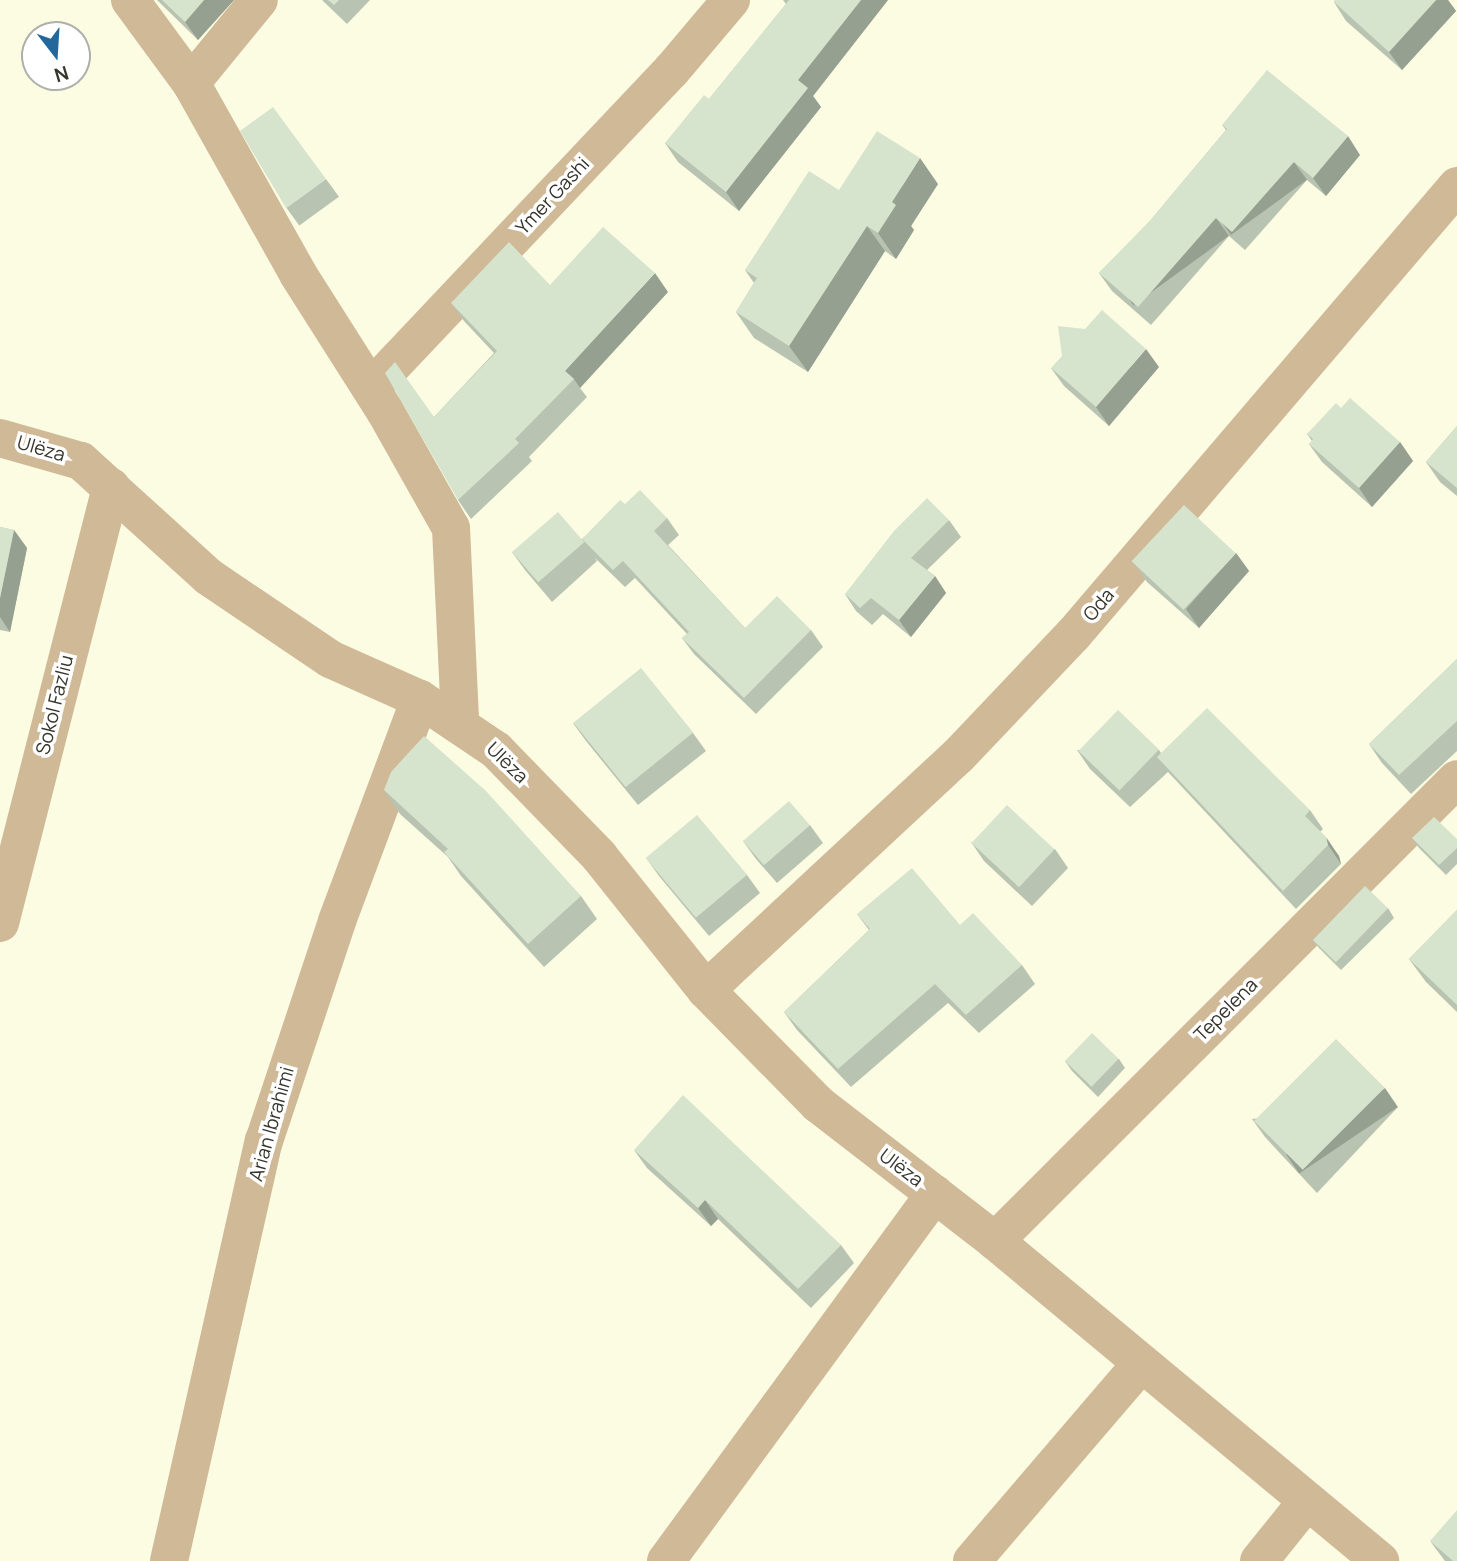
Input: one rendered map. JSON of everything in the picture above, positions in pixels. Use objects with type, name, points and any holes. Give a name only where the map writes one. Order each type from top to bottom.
[{"type":"street","points":[[130,0],[191,83],[298,274],[371,388],[451,528],[460,722]]},
{"type":"street","points":[[191,83],[259,0]]},
{"type":"street","name":"Ymer Gashi","points":[[371,388],[671,71],[731,0]]},
{"type":"street","name":"Oda","points":[[706,990],[958,756],[1073,635],[1457,186]]},
{"type":"street","name":"Ulëza","points":[[0,438],[81,461],[209,577],[330,659],[420,699],[460,722],[496,750],[599,856],[706,990],[818,1104],[995,1241],[1380,1561]]},
{"type":"street","name":"Sokol Fazliu","points":[[0,923],[111,487]]},
{"type":"street","name":"Arian Ibrahimi","points":[[169,1561],[264,1141],[346,896],[420,699]]},
{"type":"street","name":"Tepelena","points":[[995,1241],[1457,779]]},
{"type":"street","name":"Ulëza","points":[[666,1561],[935,1194]]},
{"type":"street","points":[[972,1561],[1141,1364]]},
{"type":"street","points":[[1259,1561],[1307,1502]]},
{"type":"building","points":[[162,0],[204,0],[185,22]]},
{"type":"building","points":[[789,0],[861,0],[798,80],[808,88],[726,192],[665,143],[704,95],[709,99]]},
{"type":"building","points":[[1436,0],[1389,52],[1334,2]]},
{"type":"building","points":[[1267,70],[1348,136],[1313,178],[1294,162],[1232,232],[1216,218],[1138,307],[1099,273],[1149,222],[1227,129],[1222,125]]},
{"type":"building","points":[[273,107],[326,179],[286,208],[240,131]]},
{"type":"building","points":[[877,131],[920,158],[892,202],[896,205],[878,233],[867,226],[789,346],[736,312],[757,278],[745,270],[809,171],[839,190]]},
{"type":"building","points":[[603,227],[655,273],[565,371],[574,379],[515,439],[519,443],[458,500],[385,373],[395,362],[434,417],[497,351],[451,303],[509,242],[550,285]]},
{"type":"building","points":[[1102,310],[1146,349],[1096,407],[1051,368],[1062,356],[1058,326],[1085,329]]},
{"type":"building","points":[[1350,398],[1400,442],[1359,488],[1309,444],[1313,439],[1307,434],[1336,403],[1341,408]]},
{"type":"building","points":[[1457,426],[1457,488],[1426,462]]},
{"type":"building","points":[[640,490],[667,518],[654,531],[745,628],[777,596],[811,630],[744,698],[682,638],[689,632],[623,561],[613,570],[582,539],[620,500],[625,504]]},
{"type":"building","points":[[927,498],[949,520],[911,558],[935,576],[899,620],[871,598],[860,608],[845,594],[894,531]]},
{"type":"building","points":[[1184,505],[1236,553],[1183,610],[1131,561]]},
{"type":"building","points":[[558,512],[584,542],[538,582],[512,552]]},
{"type":"building","points":[[0,527],[14,530],[0,598]]},
{"type":"building","points":[[1457,659],[1457,721],[1399,775],[1369,744]]},
{"type":"building","points":[[641,668],[693,733],[626,787],[573,723]]},
{"type":"building","points":[[1207,708],[1310,810],[1305,816],[1326,837],[1328,845],[1283,891],[1157,757]]},
{"type":"building","points":[[1118,710],[1159,750],[1119,791],[1078,751]]},
{"type":"building","points":[[424,736],[486,791],[581,896],[528,944],[444,852],[448,849],[384,790],[391,772]]},
{"type":"building","points":[[789,801],[810,825],[764,865],[743,841]]},
{"type":"building","points":[[1007,805],[1055,849],[1019,887],[972,843]]},
{"type":"building","points":[[697,815],[747,875],[696,918],[646,858]]},
{"type":"building","points":[[1434,817],[1457,839],[1457,848],[1439,865],[1412,838]]},
{"type":"building","points":[[912,868],[960,925],[973,913],[1022,965],[966,1015],[935,984],[838,1069],[784,1012],[870,929],[857,914]]},
{"type":"building","points":[[1365,886],[1388,908],[1336,962],[1313,940]]},
{"type":"building","points":[[1457,910],[1457,1005],[1409,959]]},
{"type":"building","points":[[1092,1033],[1119,1059],[1092,1087],[1065,1061]]},
{"type":"building","points":[[1336,1039],[1385,1088],[1303,1170],[1254,1121]]},
{"type":"building","points":[[683,1095],[841,1245],[798,1289],[705,1200],[698,1208],[634,1150]]},
{"type":"building","points":[[1457,1510],[1457,1561],[1453,1561],[1430,1541]]}]
